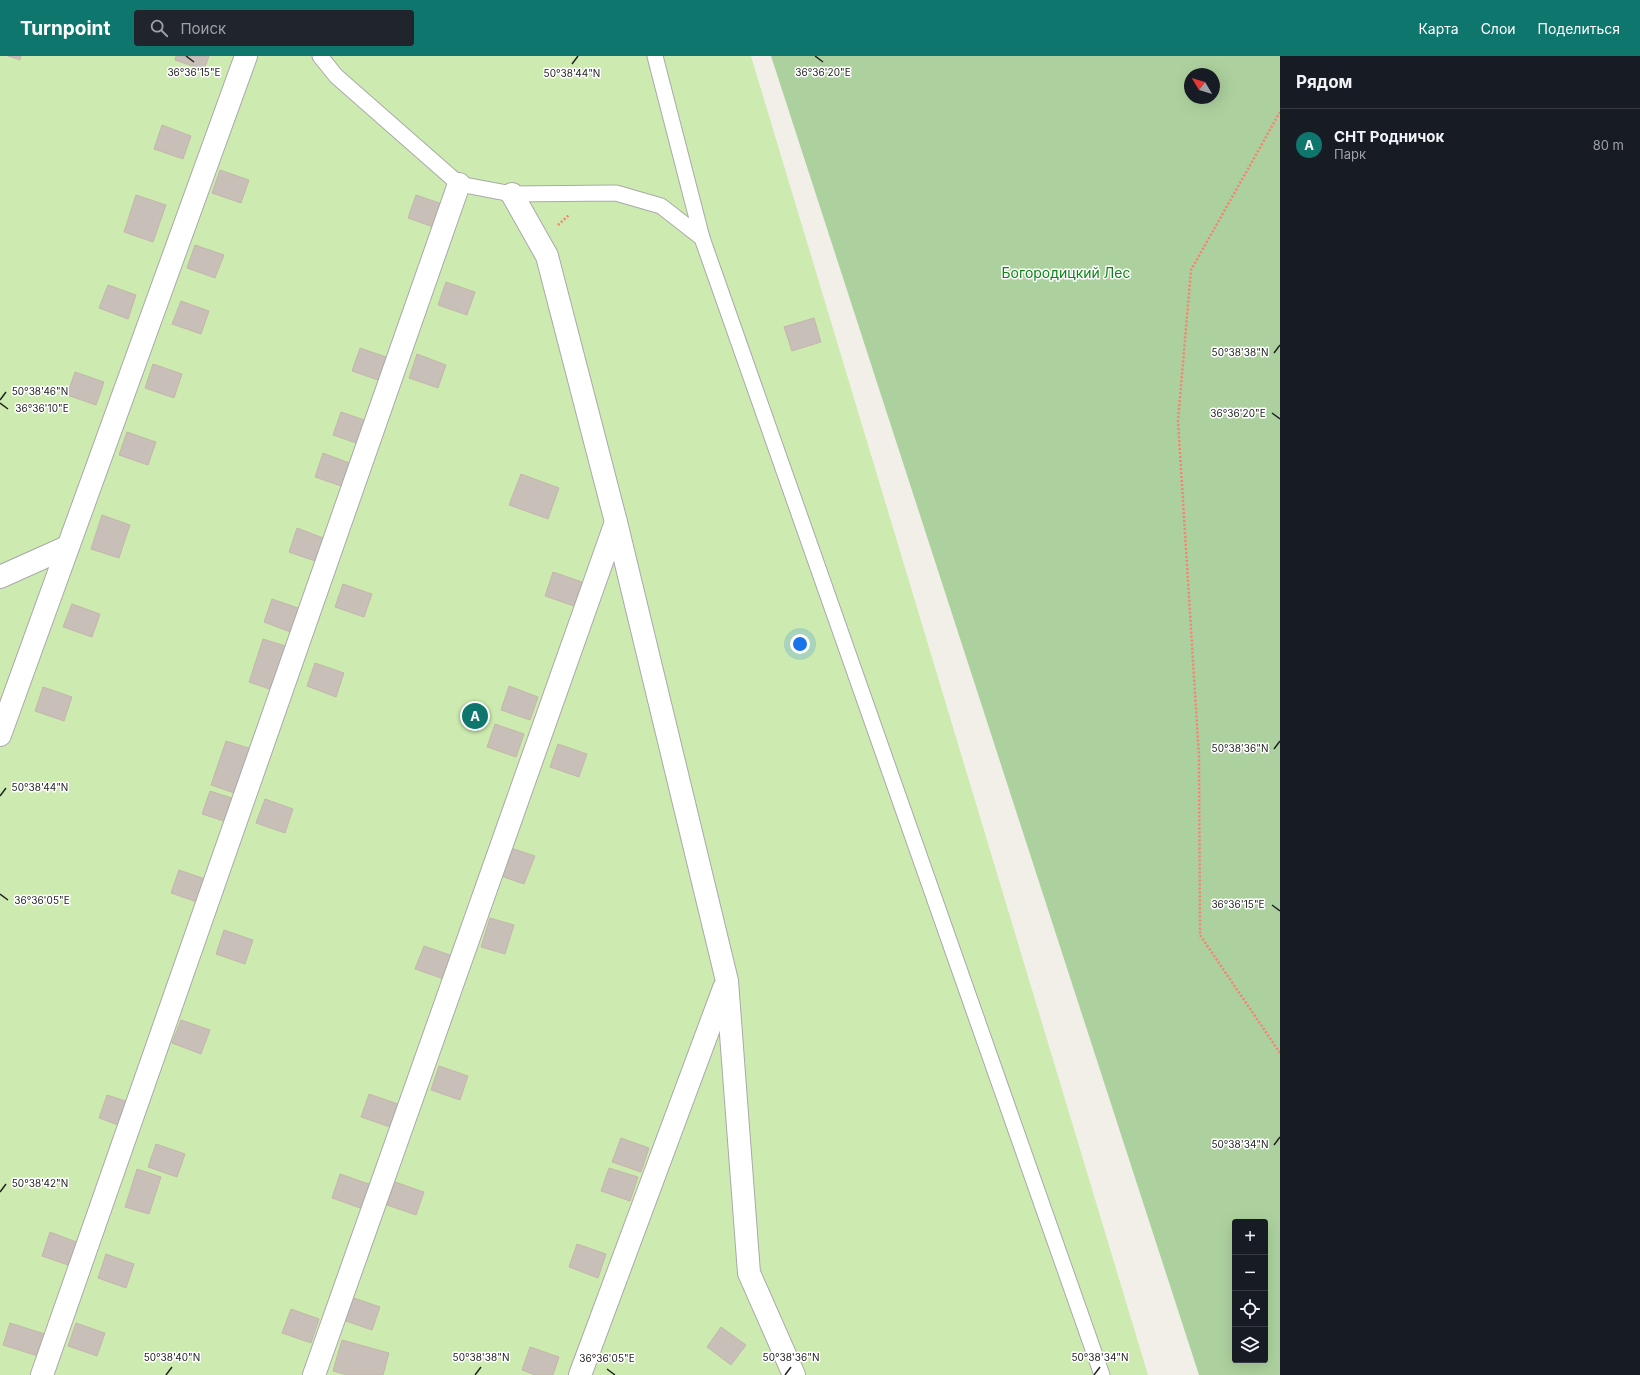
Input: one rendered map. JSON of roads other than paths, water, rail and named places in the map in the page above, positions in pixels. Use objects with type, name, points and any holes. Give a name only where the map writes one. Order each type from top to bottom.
[{"type":"street","points":[[0,735],[246,56]]},
{"type":"street","points":[[42,1375],[459,184]]},
{"type":"street","points":[[512,194],[547,256],[616,522],[727,981],[749,1273],[794,1375]]},
{"type":"street","points":[[314,1375],[616,522]]},
{"type":"street","points":[[0,577],[68,547]]},
{"type":"street","points":[[580,1375],[727,981]]},
{"type":"lane","points":[[320,56],[336,76],[459,184],[512,194],[616,193],[661,206],[702,238]]},
{"type":"lane","points":[[654,56],[702,238],[1102,1375]]},
{"type":"place","name":"СНТ Родничок","points":[[475,716]]},
{"type":"park label","name":"Богородицкий Лес","points":[[1066,273]]}]
